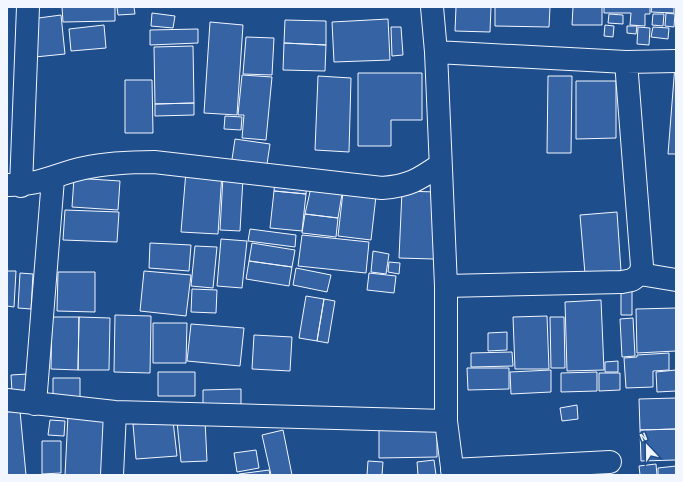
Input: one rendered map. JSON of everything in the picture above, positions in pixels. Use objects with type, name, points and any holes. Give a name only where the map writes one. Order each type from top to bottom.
[{"type":"street","points":[[28,7],[14,185],[53,178],[83,168],[121,162],[154,162],[382,188],[402,186],[421,179],[440,165]]},
{"type":"street","points":[[432,7],[436,52],[446,286],[446,421],[452,472],[610,462]]},
{"type":"street","points":[[436,52],[626,62],[676,61]]},
{"type":"street","points":[[446,286],[622,282],[632,280],[640,274],[642,266],[626,62]]},
{"type":"street","points":[[35,404],[53,178]]},
{"type":"street","points":[[640,274],[676,280]]},
{"type":"street","points":[[7,400],[115,412],[446,421]]},
{"type":"street","points":[[112,475],[115,412]]},
{"type":"building","points":[[62,7],[115,7],[115,21],[63,22]]},
{"type":"building","points":[[117,7],[134,7],[135,14],[118,15]]},
{"type":"building","points":[[456,7],[491,7],[490,32],[455,31]]},
{"type":"building","points":[[495,7],[550,7],[549,27],[495,26]]},
{"type":"building","points":[[573,7],[602,7],[602,25],[572,25]]},
{"type":"building","points":[[604,7],[650,7],[650,14],[645,14],[645,26],[630,25],[631,13],[604,13]]},
{"type":"building","points":[[652,7],[674,7],[674,13],[651,12]]},
{"type":"building","points":[[152,13],[175,16],[173,28],[151,26]]},
{"type":"building","points":[[666,13],[675,14],[674,27],[665,26]]},
{"type":"building","points":[[609,14],[623,15],[623,24],[608,23]]},
{"type":"building","points":[[653,14],[664,14],[663,26],[652,25]]},
{"type":"building","points":[[61,15],[65,54],[35,57],[31,19]]},
{"type":"building","points":[[388,19],[390,60],[334,62],[332,22]]},
{"type":"building","points":[[285,20],[326,21],[326,45],[284,43]]},
{"type":"building","points":[[210,22],[243,25],[237,115],[204,113]]},
{"type":"building","points":[[104,25],[106,48],[71,51],[69,29]]},
{"type":"building","points":[[605,25],[614,26],[613,37],[604,36]]},
{"type":"building","points":[[627,26],[637,26],[636,34],[627,33]]},
{"type":"building","points":[[391,27],[401,27],[403,55],[392,56]]},
{"type":"building","points":[[638,27],[650,28],[649,45],[637,44]]},
{"type":"building","points":[[653,27],[669,28],[668,39],[651,37]]},
{"type":"building","points":[[198,29],[198,43],[150,45],[150,30]]},
{"type":"building","points":[[246,37],[274,38],[272,75],[243,74]]},
{"type":"building","points":[[284,43],[326,45],[325,71],[283,70]]},
{"type":"building","points":[[193,46],[194,103],[155,104],[154,47]]},
{"type":"building","points":[[675,65],[676,154],[668,154]]},
{"type":"building","points":[[358,73],[422,73],[422,120],[391,120],[391,146],[358,146]]},
{"type":"building","points":[[242,75],[272,77],[266,140],[242,138],[244,115],[238,115]]},
{"type":"building","points":[[318,76],[351,78],[349,152],[315,150]]},
{"type":"building","points":[[548,76],[572,76],[571,153],[547,153]]},
{"type":"building","points":[[125,80],[152,80],[153,133],[125,133]]},
{"type":"building","points":[[576,81],[616,81],[616,138],[576,139]]},
{"type":"building","points":[[194,103],[194,115],[155,116],[155,104]]},
{"type":"building","points":[[225,116],[242,117],[241,130],[224,129]]},
{"type":"building","points":[[235,139],[270,144],[266,171],[231,166]]},
{"type":"building","points":[[186,171],[222,173],[218,234],[181,232]]},
{"type":"building","points":[[223,177],[243,178],[240,231],[220,230]]},
{"type":"building","points":[[275,177],[307,180],[306,194],[274,191]]},
{"type":"building","points":[[74,178],[120,181],[118,210],[72,207]]},
{"type":"building","points":[[312,183],[343,188],[338,218],[305,214]]},
{"type":"building","points":[[274,191],[306,194],[302,231],[270,228]]},
{"type":"building","points":[[402,191],[437,192],[434,259],[399,258]]},
{"type":"building","points":[[343,192],[376,196],[371,240],[338,236]]},
{"type":"building","points":[[65,210],[119,212],[117,242],[63,240]]},
{"type":"building","points":[[617,212],[621,271],[585,274],[580,215]]},
{"type":"building","points":[[305,214],[338,218],[336,237],[302,233]]},
{"type":"building","points":[[250,229],[296,235],[295,247],[248,241]]},
{"type":"building","points":[[302,235],[369,242],[366,273],[298,266]]},
{"type":"building","points":[[221,239],[247,241],[242,288],[217,286]]},
{"type":"building","points":[[150,243],[191,245],[189,271],[149,268]]},
{"type":"building","points":[[252,243],[295,250],[292,267],[249,261]]},
{"type":"building","points":[[195,246],[217,247],[213,288],[191,286]]},
{"type":"building","points":[[373,251],[389,254],[386,274],[371,272]]},
{"type":"building","points":[[249,261],[292,267],[289,286],[246,279]]},
{"type":"building","points":[[389,262],[400,263],[399,274],[388,272]]},
{"type":"building","points":[[296,268],[331,275],[327,292],[293,285]]},
{"type":"building","points":[[7,271],[16,271],[14,307],[7,306]]},
{"type":"building","points":[[144,271],[191,275],[186,316],[140,311]]},
{"type":"building","points":[[58,272],[95,272],[95,312],[57,311]]},
{"type":"building","points":[[20,273],[33,274],[31,309],[18,308]]},
{"type":"building","points":[[369,273],[396,276],[394,293],[367,290]]},
{"type":"building","points":[[192,289],[217,290],[216,313],[191,312]]},
{"type":"building","points":[[632,289],[632,315],[621,315],[621,290]]},
{"type":"building","points":[[306,296],[324,299],[317,341],[299,338]]},
{"type":"building","points":[[324,299],[335,301],[328,343],[317,341]]},
{"type":"building","points":[[601,300],[604,370],[567,371],[565,302]]},
{"type":"building","points":[[676,308],[676,351],[637,353],[636,309]]},
{"type":"building","points":[[115,315],[151,316],[150,373],[114,372]]},
{"type":"building","points":[[547,316],[549,369],[515,369],[513,317]]},
{"type":"building","points":[[52,317],[79,317],[78,370],[51,369]]},
{"type":"building","points":[[79,317],[110,318],[109,370],[78,370]]},
{"type":"building","points":[[550,317],[564,317],[565,368],[551,368]]},
{"type":"building","points":[[633,318],[635,356],[622,357],[620,319]]},
{"type":"building","points":[[153,323],[187,323],[186,363],[153,363]]},
{"type":"building","points":[[191,324],[244,328],[240,366],[187,361]]},
{"type":"building","points":[[507,332],[507,350],[488,351],[488,333]]},
{"type":"building","points":[[254,335],[292,337],[290,371],[252,369]]},
{"type":"building","points":[[512,352],[513,366],[471,367],[471,353]]},
{"type":"building","points":[[669,353],[669,370],[653,371],[653,387],[626,388],[624,358],[637,357],[637,355]]},
{"type":"building","points":[[618,361],[618,372],[605,372],[605,362]]},
{"type":"building","points":[[467,368],[509,368],[509,389],[468,390]]},
{"type":"building","points":[[551,370],[551,392],[511,394],[510,372]]},
{"type":"building","points":[[676,370],[676,391],[657,392],[656,372]]},
{"type":"building","points":[[158,372],[195,372],[195,396],[158,396]]},
{"type":"building","points":[[597,372],[597,391],[561,392],[561,373]]},
{"type":"building","points":[[599,373],[620,373],[620,390],[599,391]]},
{"type":"building","points":[[27,374],[28,390],[12,392],[11,375]]},
{"type":"building","points":[[53,378],[80,378],[80,401],[53,401]]},
{"type":"building","points":[[241,389],[241,405],[203,406],[203,390]]},
{"type":"building","points":[[676,398],[676,429],[640,430],[639,399]]},
{"type":"building","points":[[577,405],[578,419],[562,421],[560,408]]},
{"type":"building","points":[[20,411],[26,475],[7,475],[7,412]]},
{"type":"building","points":[[68,415],[109,418],[106,475],[65,475]]},
{"type":"building","points":[[50,420],[65,421],[64,436],[48,435]]},
{"type":"building","points":[[205,420],[207,461],[181,462],[177,422]]},
{"type":"building","points":[[173,421],[177,456],[136,459],[133,424]]},
{"type":"building","points":[[437,426],[437,457],[379,458],[379,427]]},
{"type":"building","points":[[676,429],[676,460],[641,461],[640,430]]},
{"type":"building","points":[[283,430],[292,475],[271,475],[262,435]]},
{"type":"building","points":[[42,441],[61,441],[61,473],[42,474]]},
{"type":"building","points":[[256,450],[259,468],[237,472],[234,453]]},
{"type":"building","points":[[434,460],[436,475],[418,475],[417,462]]},
{"type":"building","points":[[368,461],[383,462],[382,475],[367,475]]},
{"type":"building","points":[[656,464],[657,475],[640,475],[639,466]]},
{"type":"building","points":[[676,466],[676,475],[658,475],[658,468]]},
{"type":"building","points":[[269,470],[270,475],[239,475],[239,474]]}]
